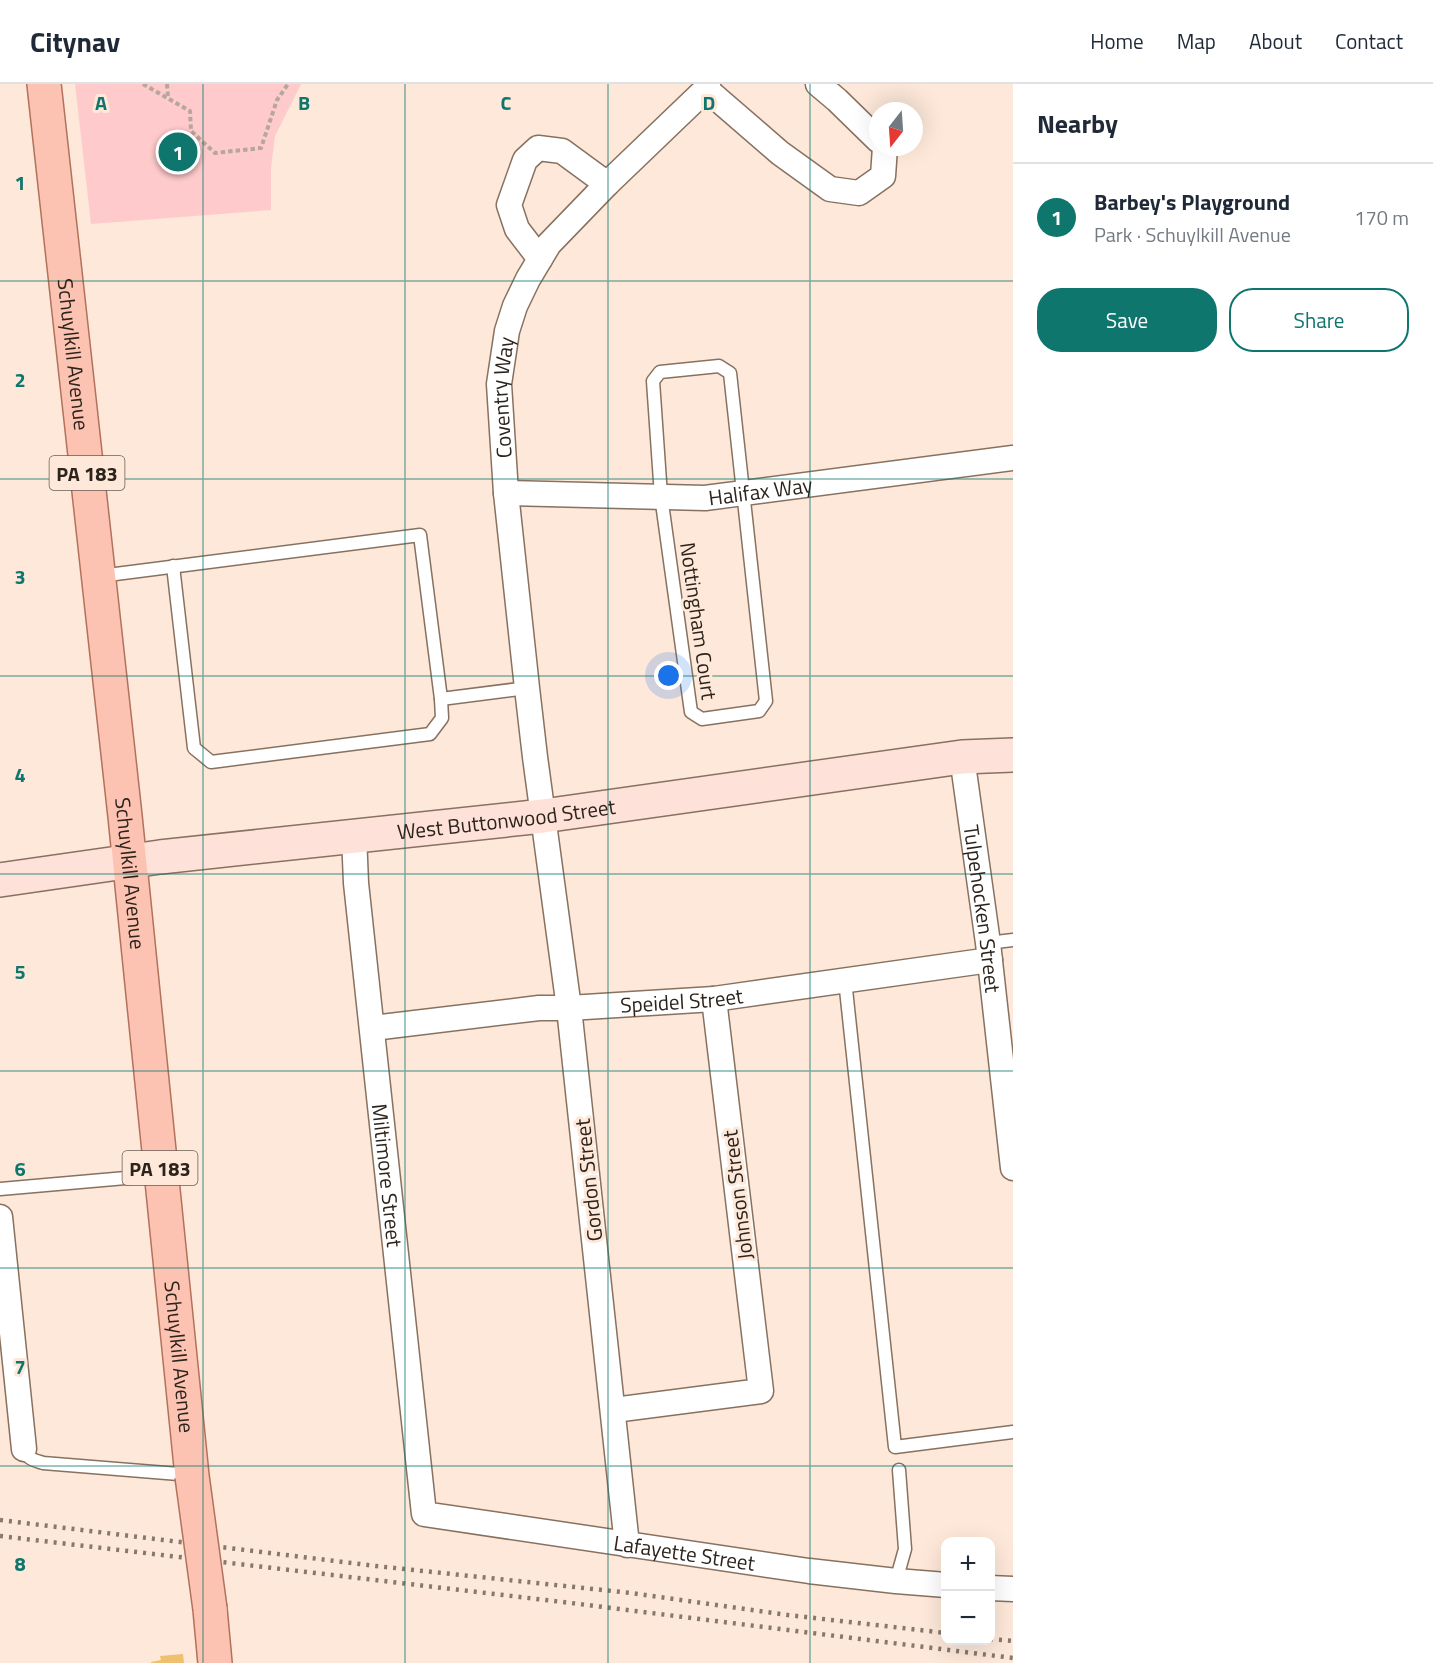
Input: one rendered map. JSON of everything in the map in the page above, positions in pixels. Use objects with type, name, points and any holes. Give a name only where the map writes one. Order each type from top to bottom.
[{"type":"main road","name":"Schuylkill Avenue","points":[[44,84],[129,861],[192,1476],[215,1663]]},
{"type":"street","points":[[818,84],[869,131]]},
{"type":"street","points":[[707,87],[780,153],[830,189],[859,193],[883,176],[884,156]]},
{"type":"street","name":"Coventry Way","points":[[543,816],[506,494],[499,384],[507,331],[515,306],[528,279],[549,244],[707,87]]},
{"type":"street","points":[[540,259],[517,229],[509,205],[525,160],[538,148],[562,151],[607,184]]},
{"type":"street","name":"Halifax Way","points":[[506,494],[705,498],[1013,458]]},
{"type":"street","name":"West Buttonwood Street","points":[[0,880],[129,861],[543,816],[962,757],[1013,755]]},
{"type":"street","name":"Tulpehocken Street","points":[[962,757],[989,952],[1013,1168]]},
{"type":"street","name":"Gordon Street","points":[[543,816],[569,1008],[627,1545]]},
{"type":"street","name":"Miltimore Street","points":[[354,835],[356,883],[424,1514]]},
{"type":"street","name":"Speidel Street","points":[[373,1028],[539,1008],[714,999],[845,980],[989,952]]},
{"type":"street","name":"Johnson Street","points":[[614,1410],[761,1391],[714,999]]},
{"type":"street","points":[[0,1218],[24,1449]]},
{"type":"street","name":"Lafayette Street","points":[[424,1514],[797,1570],[941,1585]]},
{"type":"street","points":[[995,1588],[1013,1589]]},
{"type":"lane","name":"Nottingham Court","points":[[719,366],[730,373],[744,492],[766,701],[759,711],[702,719],[692,712],[661,496],[653,381],[660,372],[719,366]]},
{"type":"lane","points":[[98,576],[172,566],[420,535],[442,718],[430,734],[211,762],[194,748],[172,566]]},
{"type":"lane","points":[[441,699],[527,688]]},
{"type":"lane","points":[[989,952],[1013,940]]},
{"type":"lane","points":[[845,980],[895,1447],[1013,1432]]},
{"type":"lane","points":[[0,1189],[161,1175]]},
{"type":"lane","points":[[24,1449],[26,1455],[32,1460],[43,1463],[192,1476]]},
{"type":"lane","points":[[896,1581],[905,1549],[899,1470]]},
{"type":"path","points":[[143,84],[190,111],[191,131],[215,153],[261,148],[278,100],[288,84]]},
{"type":"path","points":[[167,84],[168,98]]},
{"type":"shaded area","points":[[75,84],[301,84],[275,136],[271,168],[271,210],[91,224]]},
{"type":"building","points":[[183,1654],[184,1663],[151,1663],[161,1660],[160,1656]]},
{"type":"railway","points":[[0,1520],[376,1566],[631,1593],[788,1615],[941,1632]]},
{"type":"railway","points":[[0,1536],[1013,1658]]},
{"type":"railway","points":[[995,1639],[1013,1641]]},
{"type":"place","name":"Barbey's Playground","points":[[178,152]]}]
